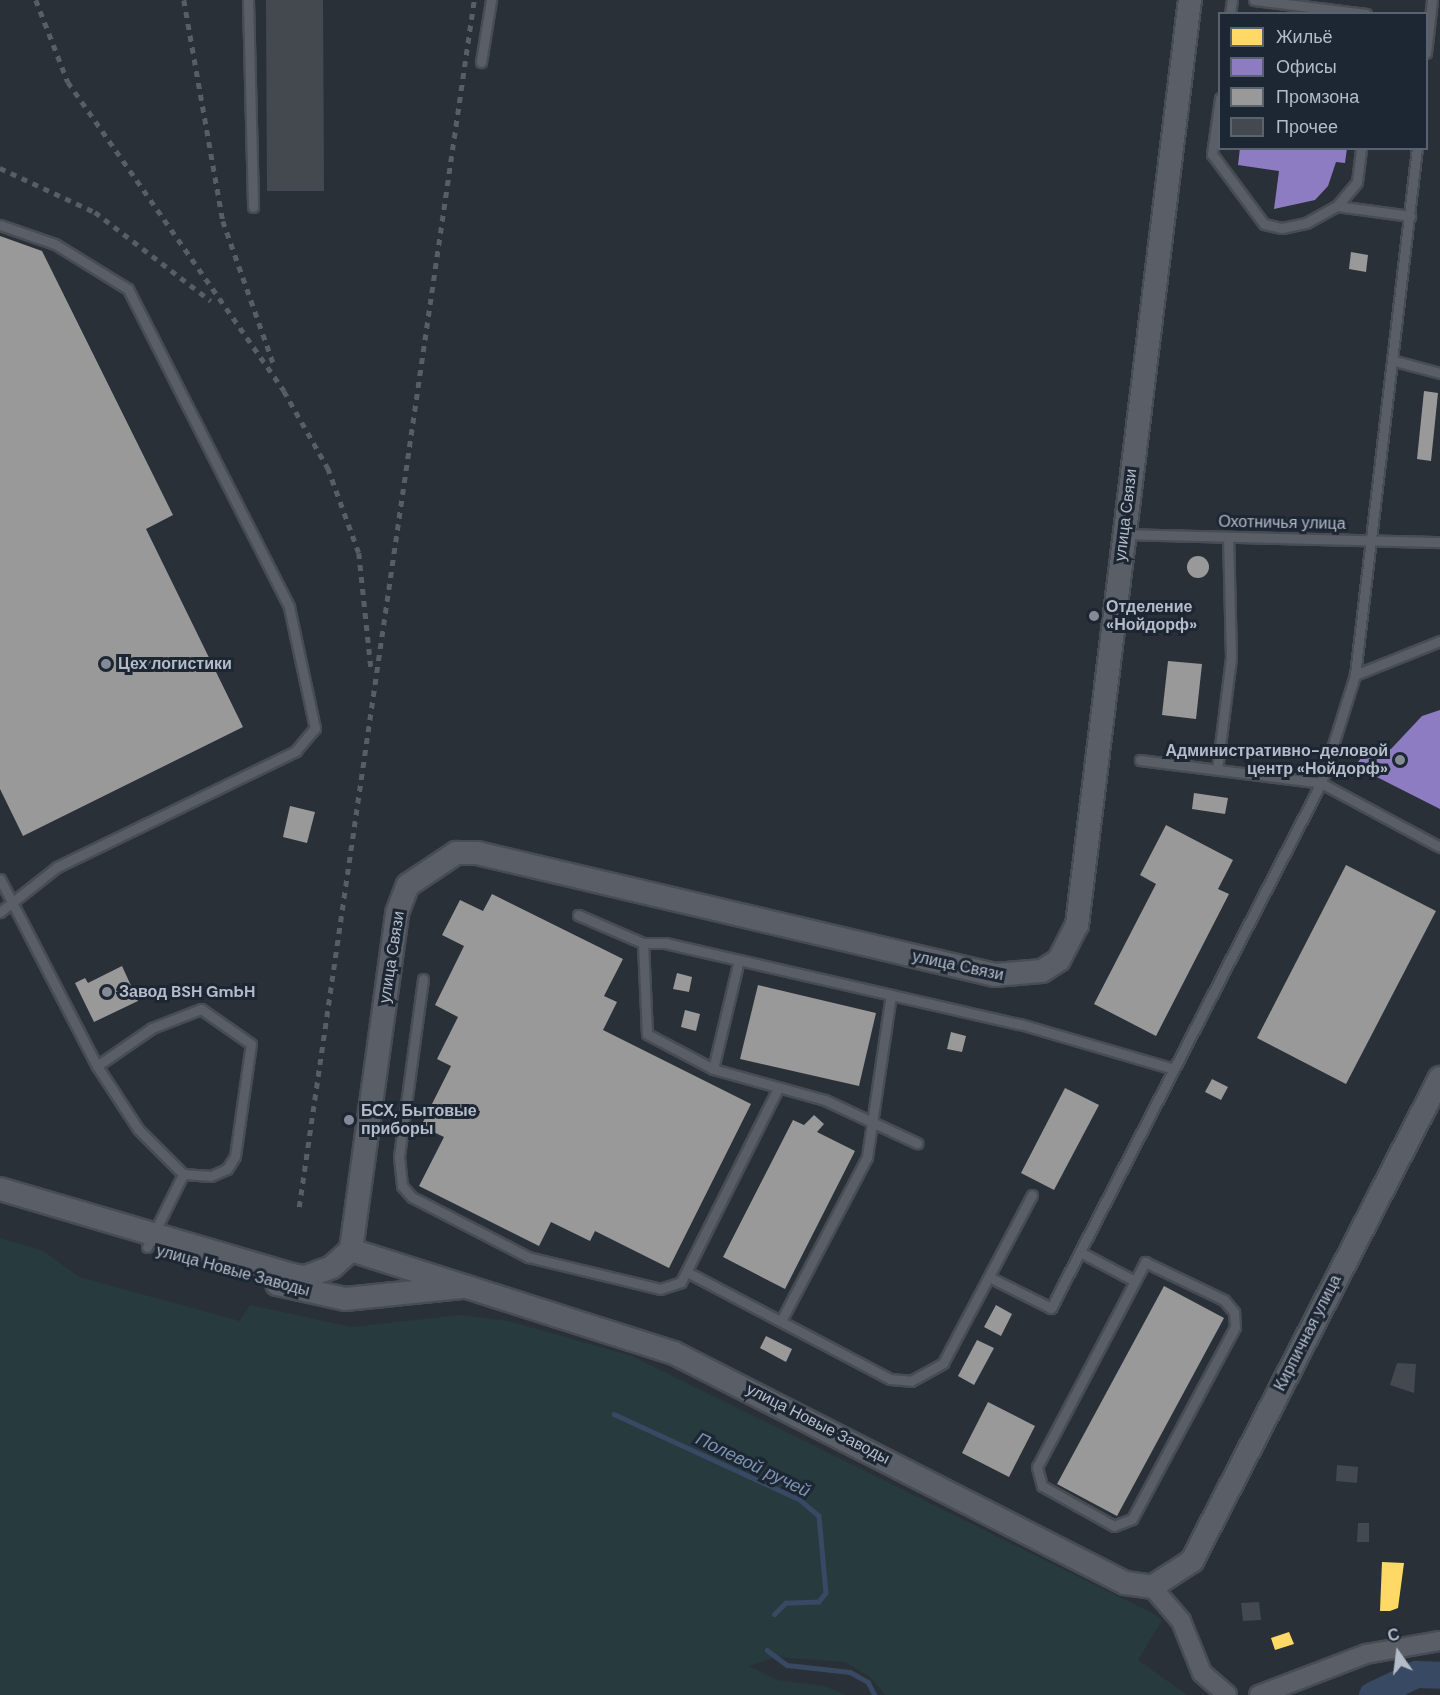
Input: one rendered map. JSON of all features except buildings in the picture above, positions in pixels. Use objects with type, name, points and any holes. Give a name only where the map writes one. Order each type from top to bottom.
[{"type":"street","name":"улица Связи","points":[[351,1250],[397,913],[408,885],[456,853],[477,853],[995,975],[1033,973],[1059,960],[1077,925],[1190,0]]},
{"type":"street","name":"Кирпичная улица","points":[[1159,1584],[1192,1561],[1440,1078]]},
{"type":"street","name":"улица Новые Заводы","points":[[0,1189],[149,1240],[345,1299],[471,1286]]},
{"type":"street","name":"улица Новые Заводы","points":[[0,1204],[305,1277],[332,1267],[351,1250],[640,1340],[710,1369],[1125,1583],[1159,1584]]},
{"type":"street","points":[[1159,1584],[1181,1621],[1202,1673],[1227,1695]]},
{"type":"street","points":[[1258,1695],[1366,1654],[1440,1641]]},
{"type":"lane","points":[[248,0],[253,207]]},
{"type":"lane","points":[[481,62],[491,0]]},
{"type":"lane","points":[[1254,0],[1350,12]]},
{"type":"lane","points":[[1428,21],[1432,0]]},
{"type":"lane","points":[[1218,113],[1212,154],[1264,224],[1282,228],[1306,223],[1337,206],[1357,182],[1361,150]]},
{"type":"lane","points":[[988,1277],[1051,1308],[1321,783],[1355,675],[1374,540],[1417,150]]},
{"type":"lane","points":[[1337,206],[1410,216]]},
{"type":"lane","points":[[0,225],[56,244],[128,289],[289,607],[315,728],[296,751],[57,867],[13,905],[0,912]]},
{"type":"lane","points":[[1395,361],[1440,373]]},
{"type":"lane","name":"Охотничья улица","points":[[1123,534],[1440,542]]},
{"type":"lane","points":[[1217,770],[1231,657],[1228,537]]},
{"type":"lane","points":[[1355,675],[1440,641]]},
{"type":"lane","points":[[1140,760],[1321,783],[1440,847]]},
{"type":"lane","points":[[0,879],[97,1066],[138,1128],[183,1174],[211,1176],[226,1169],[235,1156],[251,1044],[201,1009],[152,1028],[97,1066]]},
{"type":"lane","points":[[578,915],[643,943],[739,960],[1020,1024],[1174,1069]]},
{"type":"lane","points":[[643,943],[647,1034],[713,1069],[825,1100],[917,1143]]},
{"type":"lane","points":[[713,1069],[739,960]]},
{"type":"lane","points":[[423,979],[398,1172],[412,1197],[528,1257],[575,1271],[660,1289],[681,1282],[778,1088]]},
{"type":"lane","points":[[781,1321],[867,1158],[891,995]]},
{"type":"lane","points":[[149,1240],[183,1174]]},
{"type":"lane","points":[[687,1272],[890,1379],[911,1381],[943,1363],[1032,1195]]},
{"type":"lane","points":[[1080,1252],[1135,1281]]},
{"type":"lane","points":[[1145,1262],[1224,1300],[1234,1312],[1235,1327],[1132,1519],[1114,1526],[1042,1486],[1037,1467],[1135,1281],[1145,1262]]},
{"type":"green space","points":[[0,1238],[43,1251],[79,1277],[240,1321],[250,1305],[351,1327],[459,1315],[508,1321],[632,1356],[1150,1612],[1162,1620],[1138,1660],[1187,1695],[885,1695],[869,1676],[845,1662],[776,1657],[749,1666],[777,1680],[824,1686],[846,1695],[0,1695]]},
{"type":"waterway","name":"Полевой ручей","points":[[614,1414],[799,1499],[819,1516],[826,1593],[819,1602],[786,1603],[775,1614]]},
{"type":"waterway","name":"Полевой ручей","points":[[767,1650],[787,1665],[850,1672],[868,1682],[875,1695]]},
{"type":"waterway","points":[[1372,1695],[1416,1674],[1440,1675]]},
{"type":"railway","points":[[36,0],[68,82],[284,391],[328,468],[359,553],[371,667]]},
{"type":"railway","points":[[184,0],[223,221],[275,368]]},
{"type":"railway","points":[[299,1207],[474,0]]},
{"type":"railway","points":[[0,168],[95,212],[211,301]]},
{"type":"place","name":"Отделение «Нойдорф»","points":[[1094,616]]},
{"type":"place","name":"Цех логистики","points":[[106,664]]},
{"type":"place","name":"Административно-деловой центр «Нойдорф»","points":[[1400,760]]},
{"type":"place","name":"Завод BSH GmbH","points":[[107,992]]},
{"type":"place","name":"БСХ, Бытовые приборы","points":[[349,1120]]}]
